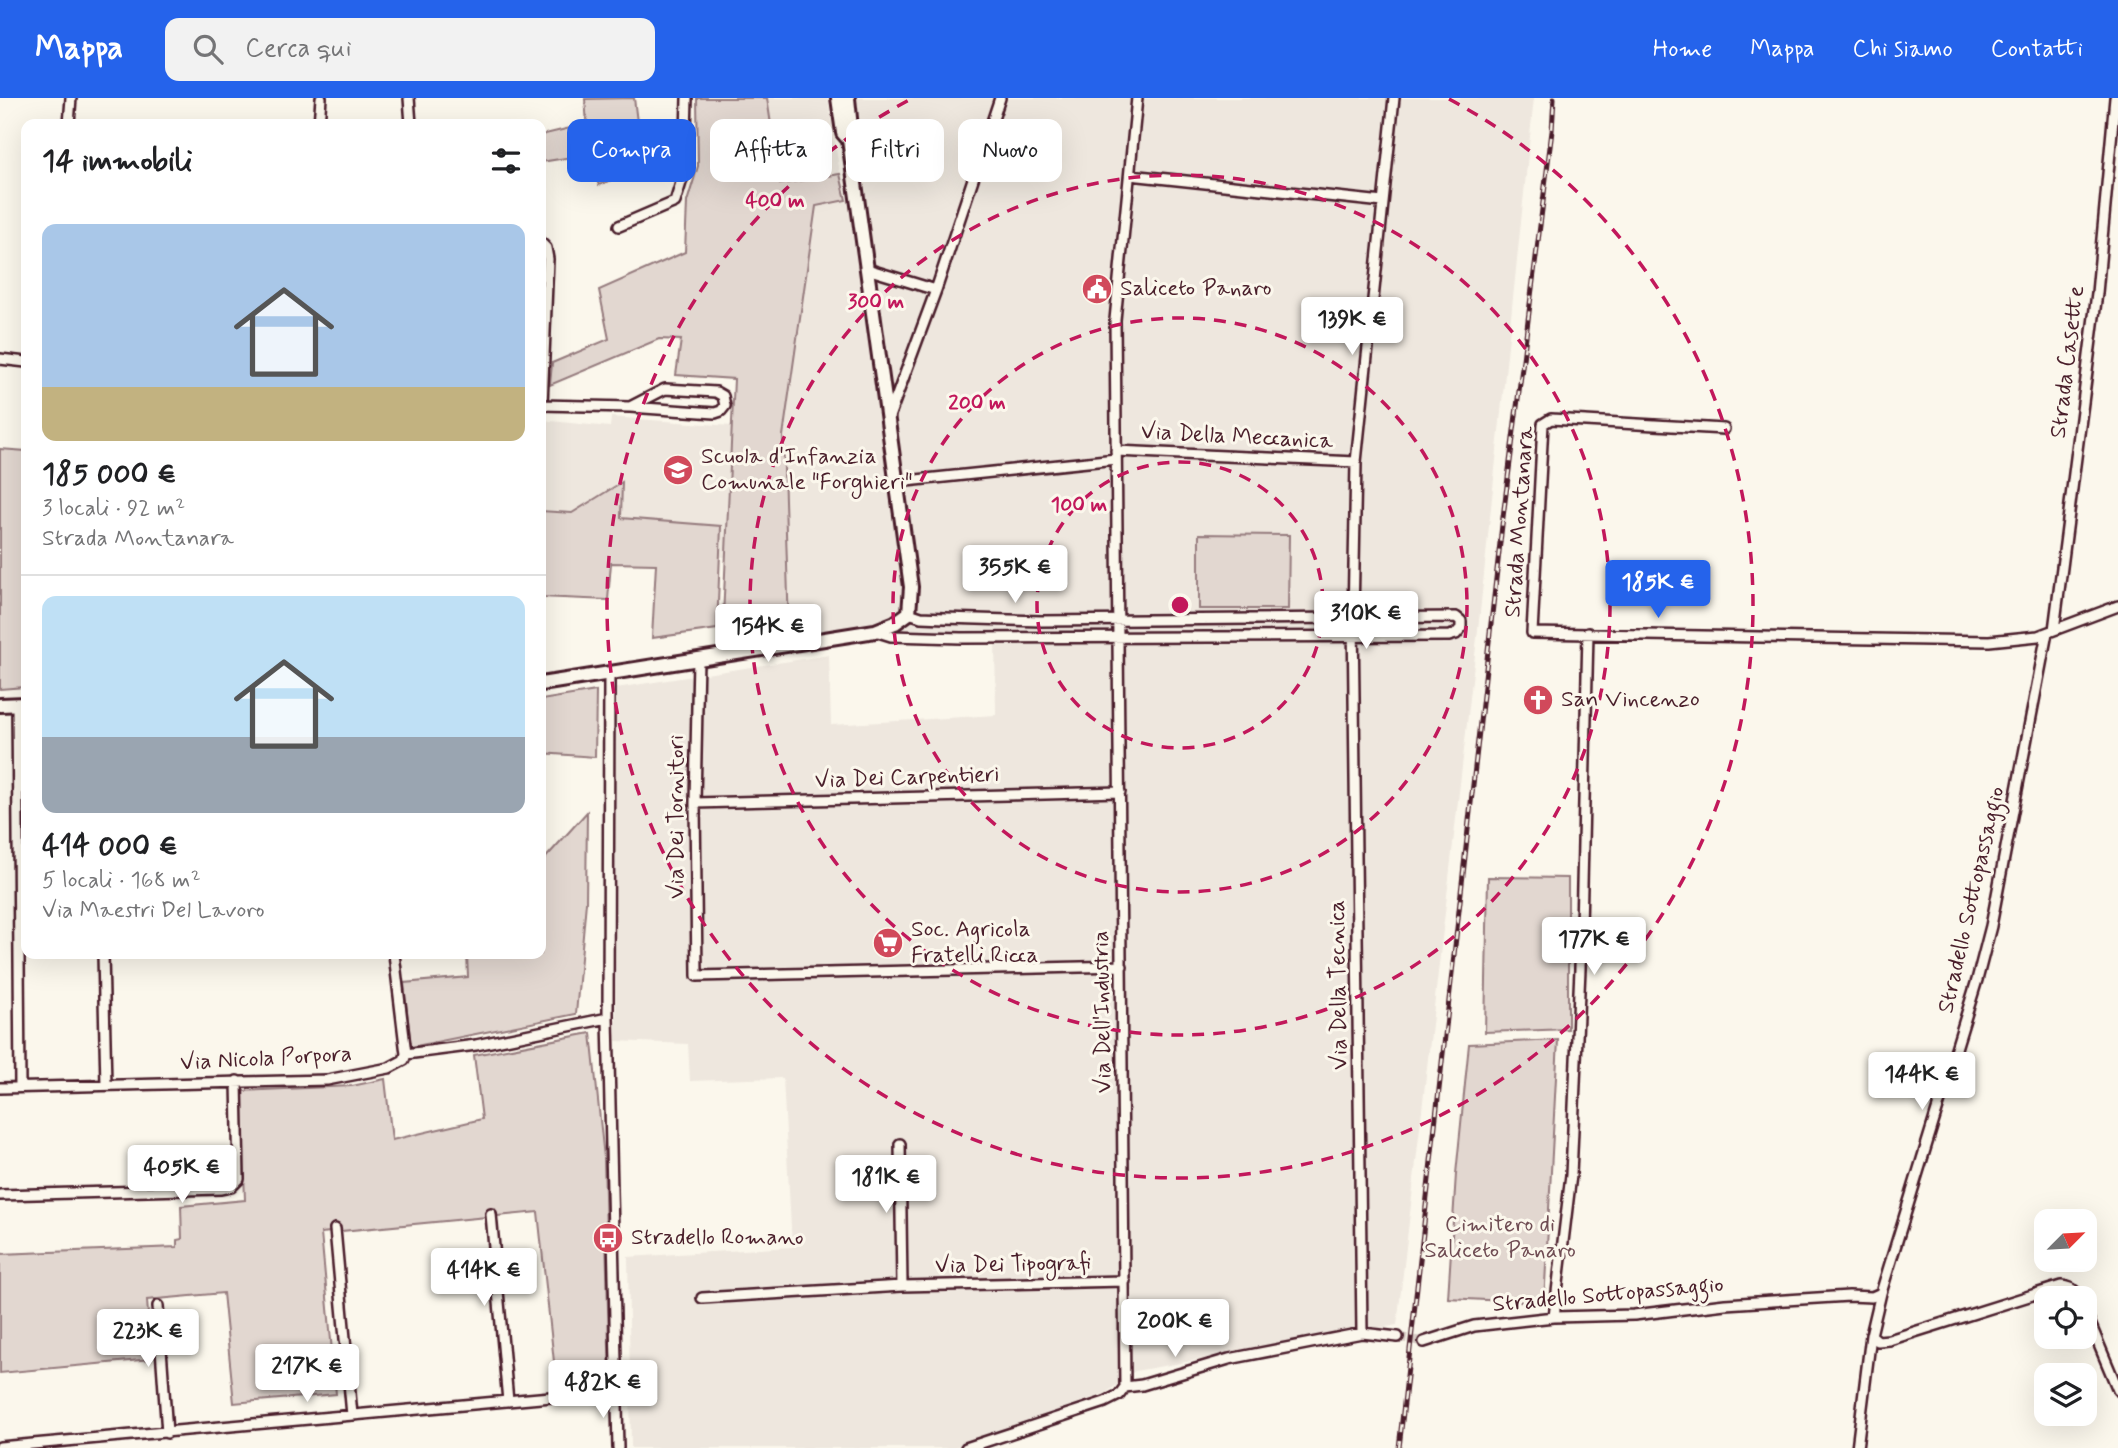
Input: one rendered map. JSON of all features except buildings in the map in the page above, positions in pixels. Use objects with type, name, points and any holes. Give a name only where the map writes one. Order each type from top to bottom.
[{"type":"street","points":[[69,119],[71,98]]},
{"type":"street","points":[[319,119],[321,98]]},
{"type":"street","points":[[409,98],[411,119]]},
{"type":"street","points":[[619,226],[675,202],[685,170],[687,98]]},
{"type":"street","points":[[838,98],[843,133],[846,136]]},
{"type":"street","points":[[848,98],[850,119]]},
{"type":"street","points":[[888,420],[936,290],[1000,98]]},
{"type":"street","name":"Via Dell'Industria","points":[[1125,1387],[1115,320],[1138,98]]},
{"type":"street","name":"Via Della Tecnica","points":[[1362,1334],[1353,618],[1356,462],[1394,98]]},
{"type":"street","name":"Strada Casette","points":[[2051,632],[2097,293],[2115,98]]},
{"type":"street","points":[[1129,175],[1382,202]]},
{"type":"street","points":[[855,182],[911,587],[909,613]]},
{"type":"street","points":[[546,248],[546,290]]},
{"type":"street","points":[[867,269],[936,290]]},
{"type":"street","points":[[0,359],[21,361]]},
{"type":"street","points":[[546,405],[715,412],[721,411],[724,401],[723,396],[716,393],[665,390],[630,407]]},
{"type":"street","name":"Strada Montanara","points":[[1724,429],[1551,419],[1543,424],[1532,633],[1989,641],[2028,638],[2051,632],[2118,606]]},
{"type":"street","name":"Via Della Meccanica","points":[[897,482],[1116,455],[1356,462]]},
{"type":"street","points":[[875,631],[891,636],[947,638],[1450,636],[1461,628],[1461,621],[1456,617],[1118,620],[945,618],[921,617],[909,613]]},
{"type":"street","points":[[546,683],[875,631],[895,623],[909,613]]},
{"type":"street","name":"Stradello Sottopassaggio","points":[[1857,1448],[1871,1335],[1881,1293],[1977,981],[1991,926],[2051,632]]},
{"type":"street","points":[[1553,1317],[1571,1175],[1580,969],[1588,633]]},
{"type":"street","name":"Via Dei Tornitori","points":[[698,658],[696,976],[1122,967]]},
{"type":"street","points":[[609,673],[607,1018],[618,1448]]},
{"type":"street","points":[[0,705],[21,704]]},
{"type":"street","name":"Via Dei Carpentieri","points":[[695,803],[1120,792]]},
{"type":"street","points":[[20,1087],[21,896]]},
{"type":"street","points":[[103,959],[106,1085]]},
{"type":"street","points":[[395,959],[406,1054]]},
{"type":"street","name":"Via Nicola Porpora","points":[[0,1088],[327,1080],[389,1068],[404,1060],[406,1054],[477,1045],[607,1018]]},
{"type":"street","points":[[0,1195],[231,1187],[239,1179],[237,1081]]},
{"type":"street","name":"Via Dei Tipografi","points":[[900,1144],[902,1286]]},
{"type":"street","points":[[491,1214],[508,1401]]},
{"type":"street","points":[[335,1229],[352,1415]]},
{"type":"street","name":"Via Dei Tipografi","points":[[702,1297],[902,1286],[1125,1281]]},
{"type":"street","name":"Stradello Sottopassaggio","points":[[1424,1342],[1474,1326],[1553,1317],[1634,1315],[1725,1304],[1872,1297],[1881,1293]]},
{"type":"street","points":[[1871,1335],[1878,1341],[1889,1340],[2034,1295]]},
{"type":"street","points":[[158,1306],[167,1433]]},
{"type":"street","points":[[966,1448],[1105,1402],[1119,1395],[1125,1387],[1142,1385],[1229,1359],[1362,1334],[1398,1337]]},
{"type":"street","points":[[2097,1341],[2118,1390]]},
{"type":"street","points":[[0,1447],[617,1391]]},
{"type":"shaded area","points":[[767,98],[828,98],[831,119],[770,119]]},
{"type":"shaded area","points":[[857,98],[1534,98],[1480,612],[1397,1325],[1135,1371],[1106,1393],[953,1448],[631,1448],[628,1257],[792,1247],[783,1078],[690,1081],[688,1044],[616,1041],[616,688],[829,655],[831,725],[996,715],[995,633],[789,629],[783,436],[816,206],[866,196],[865,182],[944,182],[944,119],[859,119]]},
{"type":"shaded area","points":[[832,123],[840,174],[832,175]]},
{"type":"shaded area","points":[[611,417],[732,426],[725,557],[546,546],[546,421],[610,427]]},
{"type":"green space","points":[[634,98],[637,119],[587,119],[585,99]]},
{"type":"green space","points":[[697,98],[767,98],[770,119],[710,119],[710,182],[832,182],[832,175],[840,174],[846,200],[816,206],[783,436],[789,629],[722,639],[734,379],[676,375],[681,340],[659,339],[550,385],[552,363],[609,339],[599,290],[685,252],[687,202],[693,182],[696,182]]},
{"type":"green space","points":[[567,129],[567,158],[546,161],[546,134]]},
{"type":"green space","points":[[0,449],[21,451],[21,687],[0,689]]},
{"type":"green space","points":[[622,482],[621,518],[721,526],[717,629],[652,638],[656,564],[611,563],[608,600],[546,597],[546,511],[572,513]]},
{"type":"green space","points":[[1199,534],[1289,535],[1288,609],[1199,609]]},
{"type":"green space","points":[[596,691],[595,757],[546,753],[546,699]]},
{"type":"green space","points":[[587,812],[586,902],[576,1014],[411,1047],[404,983],[468,977],[467,959],[546,959],[546,857]]},
{"type":"green space","points":[[1488,877],[1568,878],[1568,1029],[1485,1032]]},
{"type":"green space","points":[[591,1033],[604,1158],[610,1385],[557,1390],[538,1212],[321,1233],[336,1394],[234,1403],[223,1293],[147,1300],[151,1359],[0,1373],[0,1254],[177,1247],[177,1240],[182,1239],[181,1206],[245,1200],[241,1091],[352,1086],[385,1079],[392,1140],[482,1119],[474,1055]]},
{"type":"green space","name":"Cimitero di Saliceto Panaro","points":[[1558,1040],[1544,1303],[1448,1298],[1456,1174],[1469,1044]]},
{"type":"tunnel","points":[[1398,1337],[1424,1342]]},
{"type":"railway","points":[[1399,1448],[1502,525],[1554,98]]},
{"type":"place","name":"Saliceto Panaro","points":[[1097,289]]},
{"type":"place","name":"Scuola d'Infanzia Comunale \"Forghieri\"","points":[[678,470]]},
{"type":"place","name":"San Vincenzo","points":[[1538,700]]},
{"type":"place","name":"Soc. Agricola Fratelli Ricca","points":[[888,943]]},
{"type":"place","name":"Stradello Romano","points":[[608,1238]]}]
